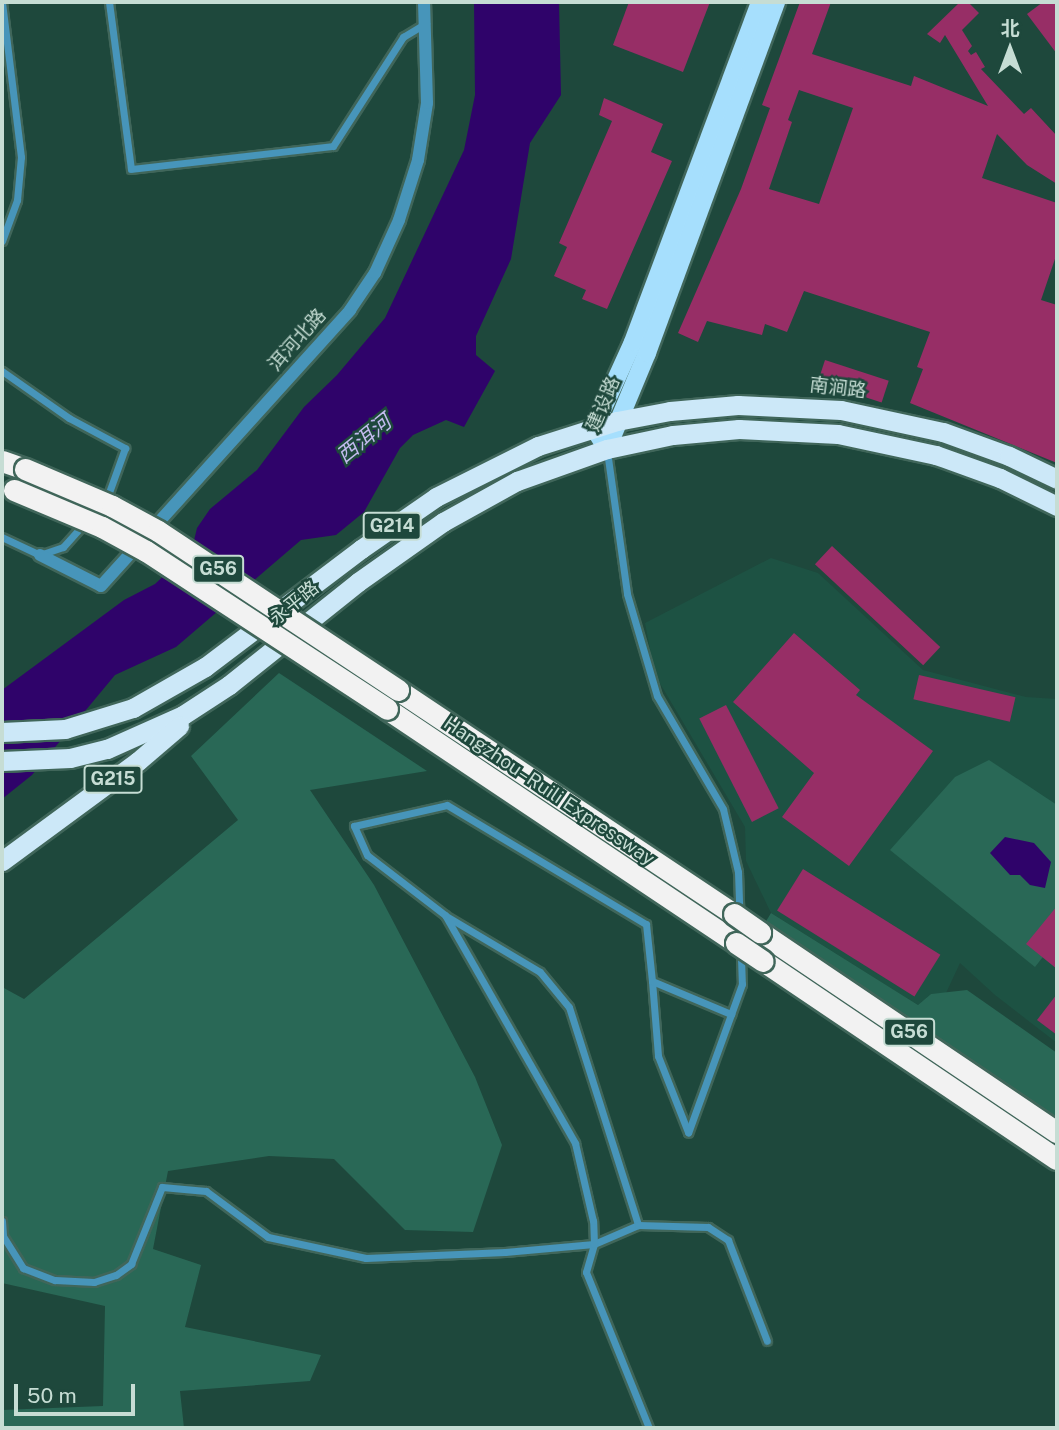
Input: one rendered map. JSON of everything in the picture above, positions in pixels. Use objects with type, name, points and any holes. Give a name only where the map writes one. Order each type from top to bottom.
[{"type":"highway","name":"南涧路","points":[[605,425],[670,411],[738,405],[841,410],[943,432],[1009,456],[1057,480]]},
{"type":"highway","name":"永平路","points":[[2,732],[33,733],[87,724],[133,708],[205,667],[436,497],[507,459],[605,425]]},
{"type":"highway","name":"G214","points":[[607,449],[717,430],[772,429],[838,434],[936,455],[1000,478],[1057,506]]},
{"type":"highway","name":"永平路","points":[[2,761],[47,760],[107,749],[183,715],[219,691],[377,567],[459,512],[517,481],[607,449]]},
{"type":"highway","name":"Hangzhou–Ruili Expressway","points":[[2,461],[112,506],[158,531],[1057,1132]]},
{"type":"highway","name":"Hangzhou–Ruili Expressway","points":[[8,487],[102,527],[146,551],[387,709],[1057,1159]]},
{"type":"highway","points":[[219,691],[292,602]]},
{"type":"highway","name":"G215","points":[[2,861],[138,761],[219,691]]},
{"type":"main road","name":"建设路","points":[[607,449],[605,425],[633,342],[760,2]]},
{"type":"main road","name":"建设路","points":[[605,425],[647,353],[776,2]]},
{"type":"street","points":[[2,2],[21,157],[17,200],[2,241]]},
{"type":"street","points":[[109,2],[131,169],[333,146],[403,37],[426,22]]},
{"type":"street","name":"洱河北路","points":[[40,555],[101,586],[350,310],[375,273],[399,220],[418,160],[428,103],[424,2]]},
{"type":"street","points":[[2,371],[69,418],[125,448],[107,498],[63,547],[40,555],[2,537]]},
{"type":"street","points":[[607,449],[627,594],[657,696],[723,810],[738,872],[741,984],[688,1133],[658,1056],[646,924],[447,805],[354,827],[367,855],[445,915],[540,972],[569,1007],[638,1225]]},
{"type":"street","points":[[445,915],[575,1143],[593,1221],[594,1244],[586,1272],[649,1428]]},
{"type":"street","points":[[652,981],[731,1014]]},
{"type":"street","points":[[2,1221],[3,1236],[23,1268],[55,1280],[94,1282],[116,1275],[131,1264],[162,1187],[206,1191],[268,1237],[366,1258],[505,1252],[594,1244],[638,1225],[708,1227],[728,1240],[766,1341]]},
{"type":"shaded area","points":[[771,558],[818,573],[923,670],[1026,697],[1057,699],[1057,1043],[995,995],[960,963],[946,993],[931,994],[918,1005],[771,913],[746,861],[745,827],[655,675],[645,623]]},
{"type":"shaded area","points":[[279,673],[427,771],[310,790],[374,885],[475,1077],[502,1145],[473,1232],[405,1230],[334,1159],[269,1156],[168,1171],[153,1249],[201,1265],[185,1327],[321,1355],[310,1381],[180,1391],[184,1428],[2,1428],[2,1410],[103,1406],[105,1306],[2,1283],[2,987],[24,999],[238,820],[191,756]]},
{"type":"shaded area","points":[[989,760],[1057,805],[1057,939],[1035,967],[890,850],[955,777]]},
{"type":"shaded area","points":[[771,913],[918,1005],[931,994],[967,990],[1057,1053],[1057,1123],[765,923]]},
{"type":"water","name":"西洱河","points":[[474,2],[559,2],[561,95],[530,143],[511,259],[476,336],[476,355],[495,371],[464,427],[446,420],[413,435],[400,448],[364,512],[336,535],[301,540],[176,647],[115,675],[32,775],[2,799],[2,690],[124,600],[155,584],[192,549],[197,528],[210,509],[257,470],[304,407],[337,375],[385,318],[464,150],[475,95]]},
{"type":"water","points":[[1005,837],[1034,843],[1051,862],[1045,888],[1030,885],[1020,875],[1010,875],[990,853]]},
{"type":"building","points":[[629,2],[710,2],[683,72],[613,45]]},
{"type":"building","points":[[800,2],[831,2],[812,54],[911,86],[914,76],[988,106],[945,35],[940,43],[927,34],[960,2],[968,2],[979,13],[962,30],[972,46],[968,51],[971,55],[976,52],[985,67],[981,69],[1024,114],[1031,108],[1057,136],[1057,184],[1027,165],[997,134],[982,178],[1057,203],[1057,253],[1041,300],[1057,305],[1057,463],[910,403],[923,369],[917,367],[930,332],[804,291],[787,332],[765,324],[762,335],[707,321],[698,342],[678,333],[741,189],[770,108],[762,105]],"holes":[[[799,90],[853,108],[819,204],[769,189],[792,122],[788,120]]]},
{"type":"building","points":[[1043,2],[1057,2],[1057,54],[1027,14]]},
{"type":"building","points":[[604,98],[663,124],[651,152],[672,161],[607,309],[582,299],[586,290],[554,276],[567,247],[559,243],[612,121],[599,115]]},
{"type":"building","points":[[825,360],[889,381],[882,403],[818,382]]},
{"type":"building","points":[[832,546],[940,647],[923,665],[815,564]]},
{"type":"building","points":[[794,633],[860,690],[856,695],[933,751],[849,866],[782,817],[814,773],[733,702]]},
{"type":"building","points":[[919,675],[1015,697],[1010,722],[913,699]]},
{"type":"building","points":[[726,705],[779,808],[752,822],[699,719]]},
{"type":"building","points":[[803,869],[940,955],[914,996],[777,911]]},
{"type":"building","points":[[1057,906],[1057,969],[1026,944]]},
{"type":"building","points":[[1057,994],[1057,1035],[1037,1020]]}]
